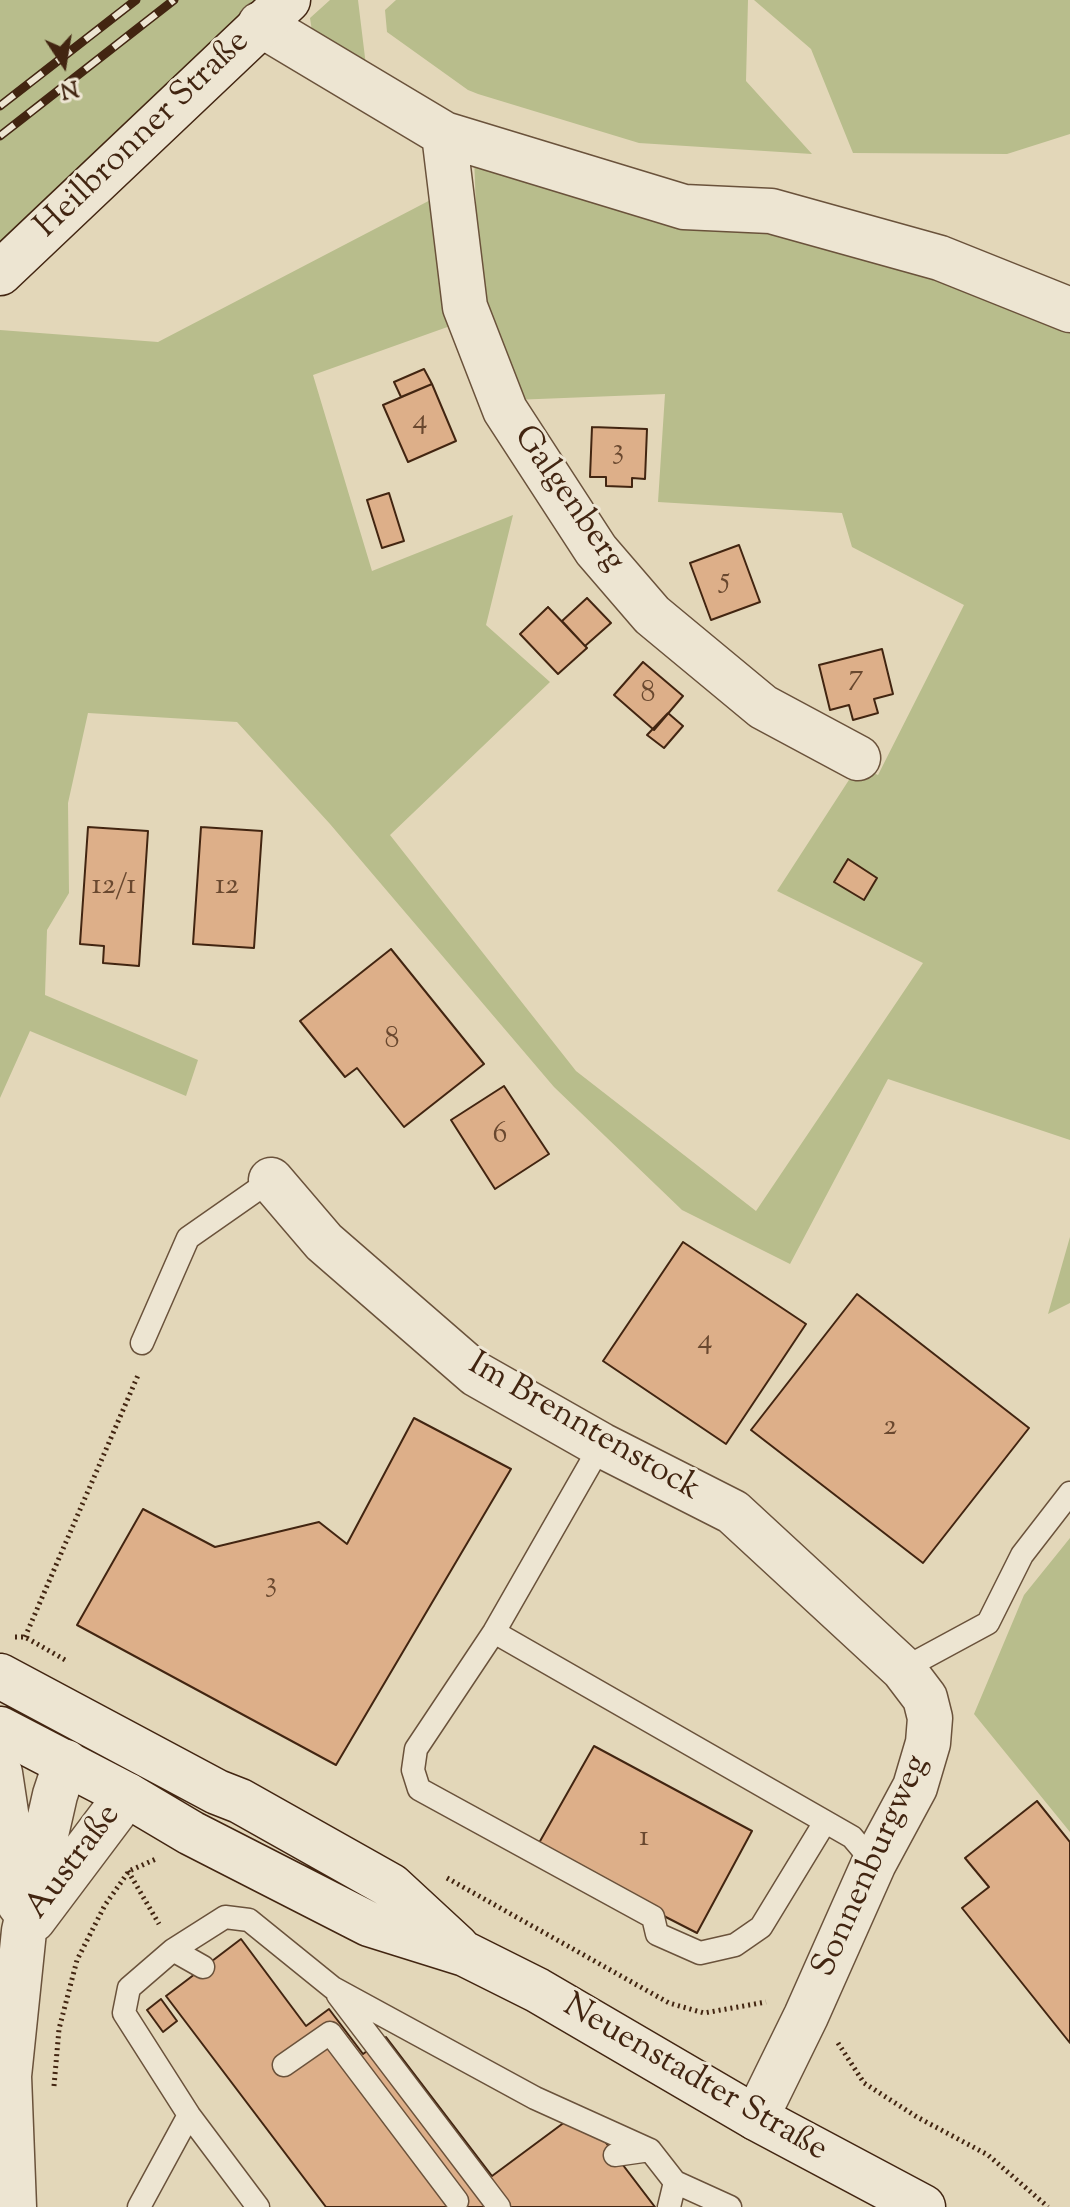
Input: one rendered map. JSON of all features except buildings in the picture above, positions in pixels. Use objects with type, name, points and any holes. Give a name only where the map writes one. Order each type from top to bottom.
[{"type":"street","points":[[274,12],[444,134],[684,207],[771,211],[940,258],[1070,310]]},
{"type":"street","name":"Heilbronner Straße","points":[[0,273],[274,12]]},
{"type":"street","name":"Galgenberg","points":[[444,134],[465,307],[505,410],[596,550],[652,615],[763,707],[858,758]]},
{"type":"street","name":"Im Brenntenstock","points":[[271,1180],[324,1242],[476,1374],[601,1445],[733,1512],[903,1669]]},
{"type":"street","name":"Sonnenburgweg","points":[[756,2118],[806,2016],[874,1863],[915,1787],[928,1743],[930,1718],[925,1698],[903,1669]]},
{"type":"street","name":"Neuenstadter Straße","points":[[0,1676],[240,1801],[391,1886],[465,1954]]},
{"type":"street","points":[[66,1762],[89,1724]]},
{"type":"street","name":"Neuenstadter Straße","points":[[0,1729],[127,1795],[191,1833],[369,1924],[465,1954],[537,1990],[756,2118],[923,2207]]},
{"type":"street","points":[[127,1795],[148,1754]]},
{"type":"street","name":"Austraße","points":[[14,2207],[9,2076],[24,1931],[55,1795],[66,1762]]},
{"type":"street","name":"Austraße","points":[[0,1773],[24,1931]]},
{"type":"street","name":"Austraße","points":[[24,1931],[127,1795]]},
{"type":"lane","points":[[142,1343],[188,1238],[271,1180]]},
{"type":"lane","points":[[601,1445],[494,1632],[416,1749],[413,1770],[419,1789],[653,1917],[657,1934],[700,1953],[735,1945],[761,1927],[825,1822]]},
{"type":"lane","points":[[903,1669],[988,1623],[1022,1555],[1070,1493]]},
{"type":"lane","points":[[494,1632],[852,1837],[874,1863]]},
{"type":"lane","points":[[258,2207],[189,2115],[124,2013],[129,1988],[173,1950],[225,1917],[249,1920],[333,1988],[535,2098],[650,2150],[675,2182],[730,2207]]},
{"type":"lane","points":[[173,1950],[203,1967]]},
{"type":"lane","points":[[333,1988],[499,2207]]},
{"type":"lane","points":[[284,2065],[330,2033],[457,2201]]},
{"type":"lane","points":[[139,2207],[189,2115]]},
{"type":"lane","points":[[615,2155],[650,2150]]},
{"type":"lane","points":[[669,2207],[675,2182]]},
{"type":"path","points":[[25,1637],[141,1369],[142,1343]]},
{"type":"path","points":[[54,2089],[59,2029],[77,1960],[105,1905],[129,1871],[173,1950]]},
{"type":"path","points":[[443,1876],[669,2003],[704,2013],[776,2000],[806,2016],[837,2043],[864,2083],[917,2117],[988,2155],[1048,2207]]},
{"type":"green space","points":[[0,0],[263,0],[0,247]]},
{"type":"green space","points":[[330,0],[358,0],[367,74],[313,38],[310,18]]},
{"type":"green space","points":[[396,0],[748,0],[746,81],[812,154],[639,143],[478,94],[387,32],[385,10]]},
{"type":"green space","points":[[754,0],[1070,0],[1070,134],[1007,154],[853,153],[811,49]]},
{"type":"green space","points":[[474,157],[764,223],[1070,323],[1070,1140],[888,1079],[790,1264],[682,1210],[554,1087],[330,824],[237,722],[88,713],[68,803],[69,893],[47,930],[45,995],[198,1060],[186,1096],[30,1031],[0,1098],[0,330],[158,342],[440,195],[453,325],[313,375],[372,571],[513,515],[486,625],[550,682],[390,835],[576,1071],[756,1211],[923,963],[777,891],[858,766],[878,775],[964,605],[852,547],[842,513],[658,502],[665,394],[513,400],[480,313]]},
{"type":"green space","points":[[1070,1237],[1070,1303],[1048,1314]]},
{"type":"green space","points":[[1070,1538],[1070,1832],[974,1714],[1024,1595]]},
{"type":"railway","points":[[0,106],[136,0]]},
{"type":"railway","points":[[0,136],[174,0]]}]
